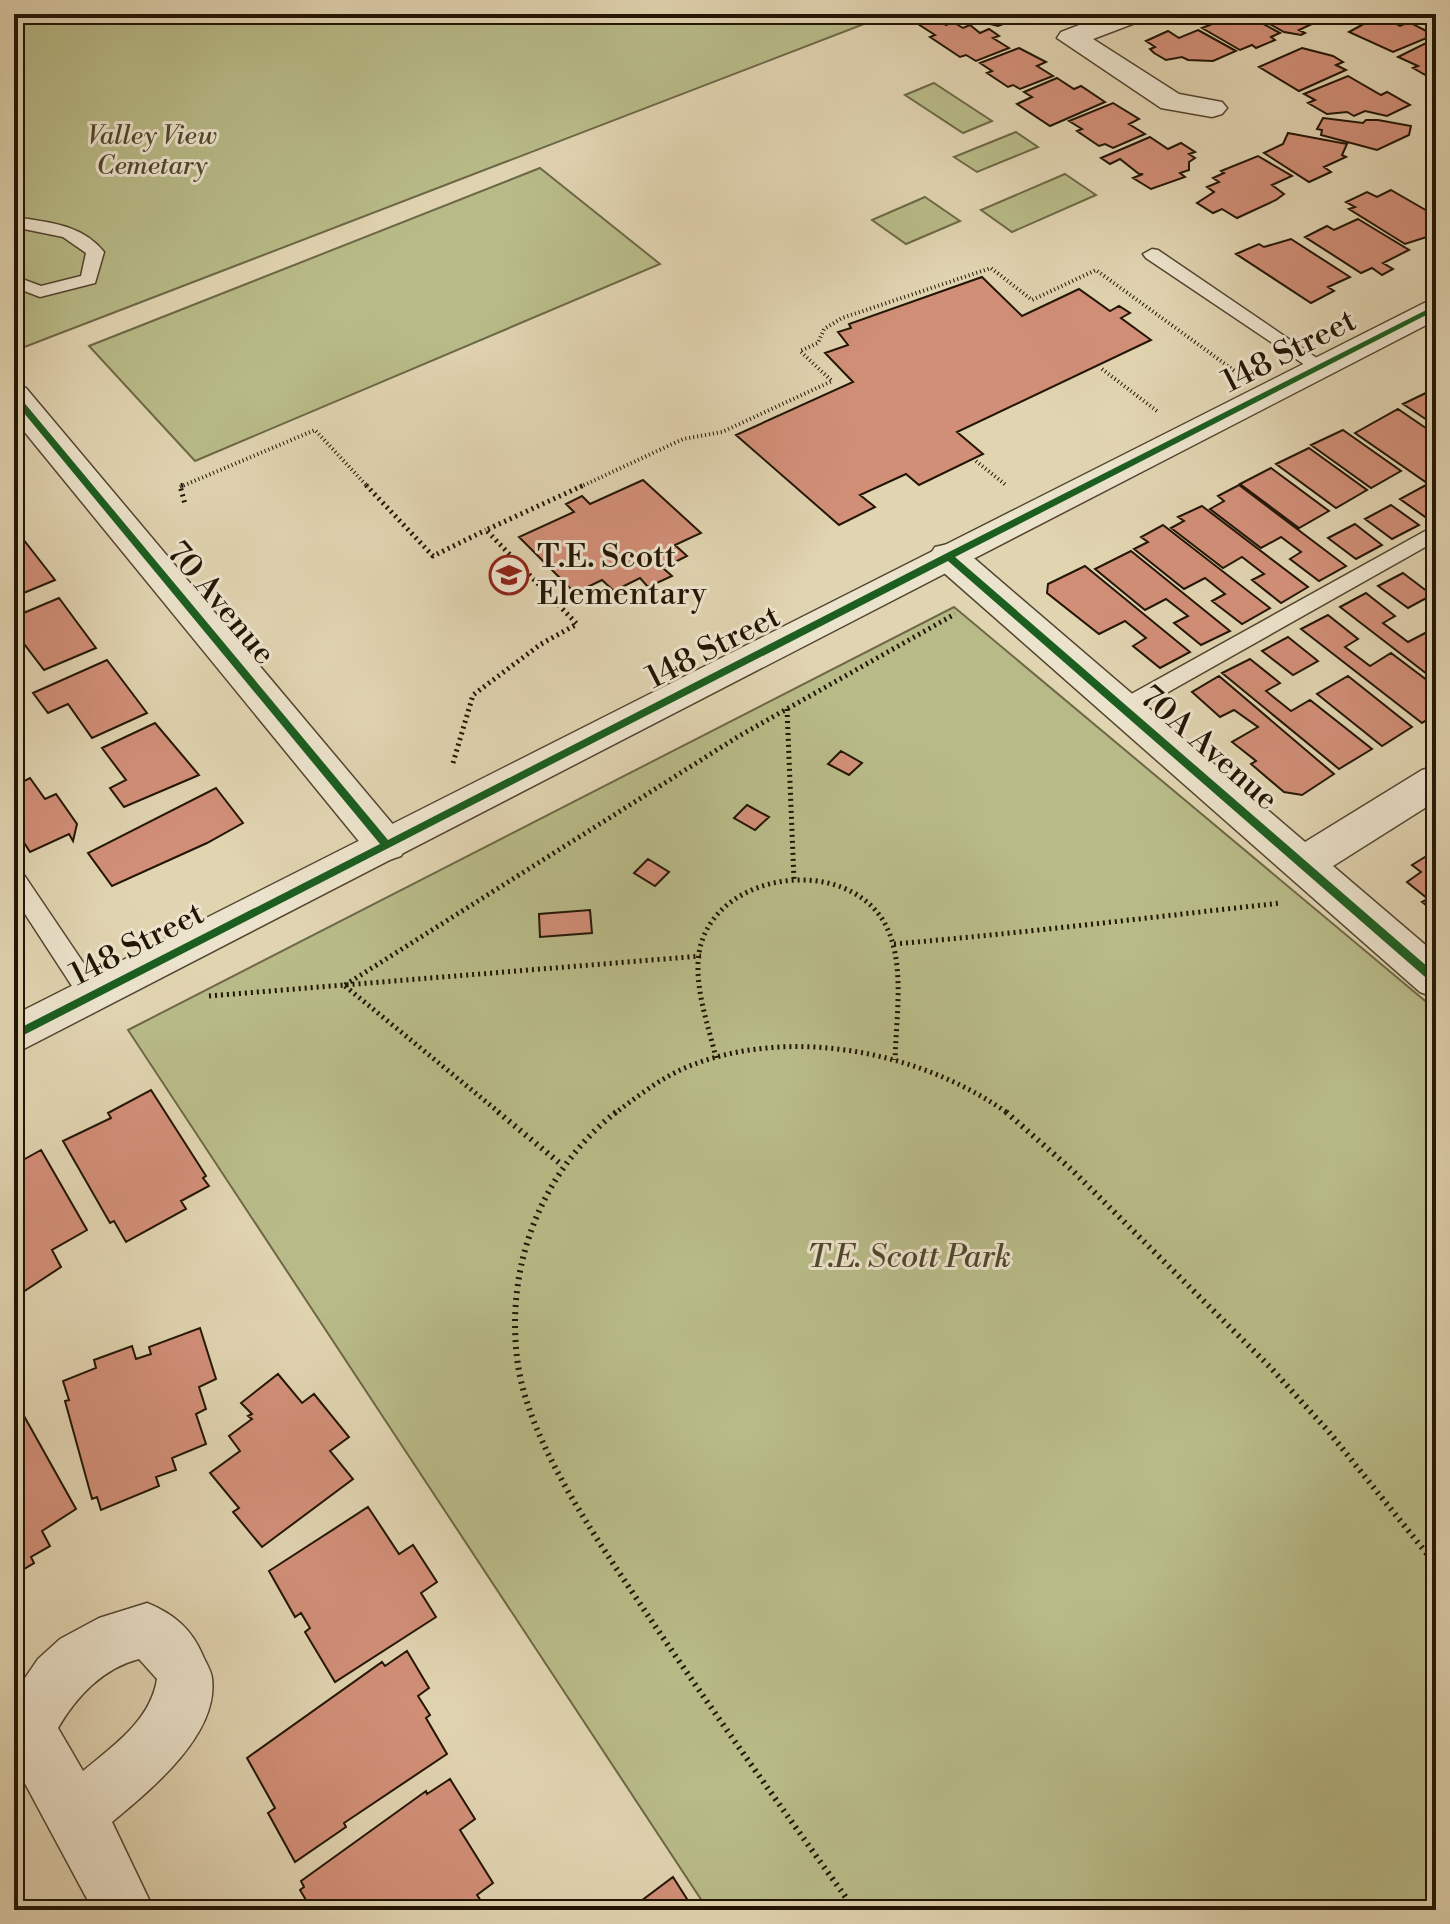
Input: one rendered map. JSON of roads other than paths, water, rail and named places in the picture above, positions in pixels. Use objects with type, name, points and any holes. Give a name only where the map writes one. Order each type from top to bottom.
[{"type":"street","points":[[1133,14],[1071,38],[1171,102],[1212,108]]},
{"type":"street","name":"148 Street","points":[[14,1036],[1436,307]]},
{"type":"street","name":"70 Avenue","points":[[14,396],[386,845]]},
{"type":"street","name":"70A Avenue","points":[[948,556],[1123,708],[1296,882],[1436,980]]},
{"type":"street","points":[[1296,882],[1436,781]]},
{"type":"street","points":[[75,1815],[134,1766],[165,1734],[178,1714],[187,1680],[185,1667],[169,1644],[147,1630],[122,1635],[90,1650],[50,1689],[20,1731],[75,1815],[124,1910]]},
{"type":"lane","points":[[14,223],[65,231],[87,241],[95,252],[89,279],[40,292],[14,281]]},
{"type":"lane","points":[[1152,254],[1318,365]]},
{"type":"lane","points":[[1123,708],[1436,532]]},
{"type":"lane","points":[[14,878],[92,996]]},
{"type":"place","name":"T.E. Scott Elementary","points":[[509,575]]},
{"type":"park label","name":"Valley View Cemetary","points":[[152,151]]},
{"type":"park label","name":"T.E. Scott Park","points":[[909,1257]]}]
